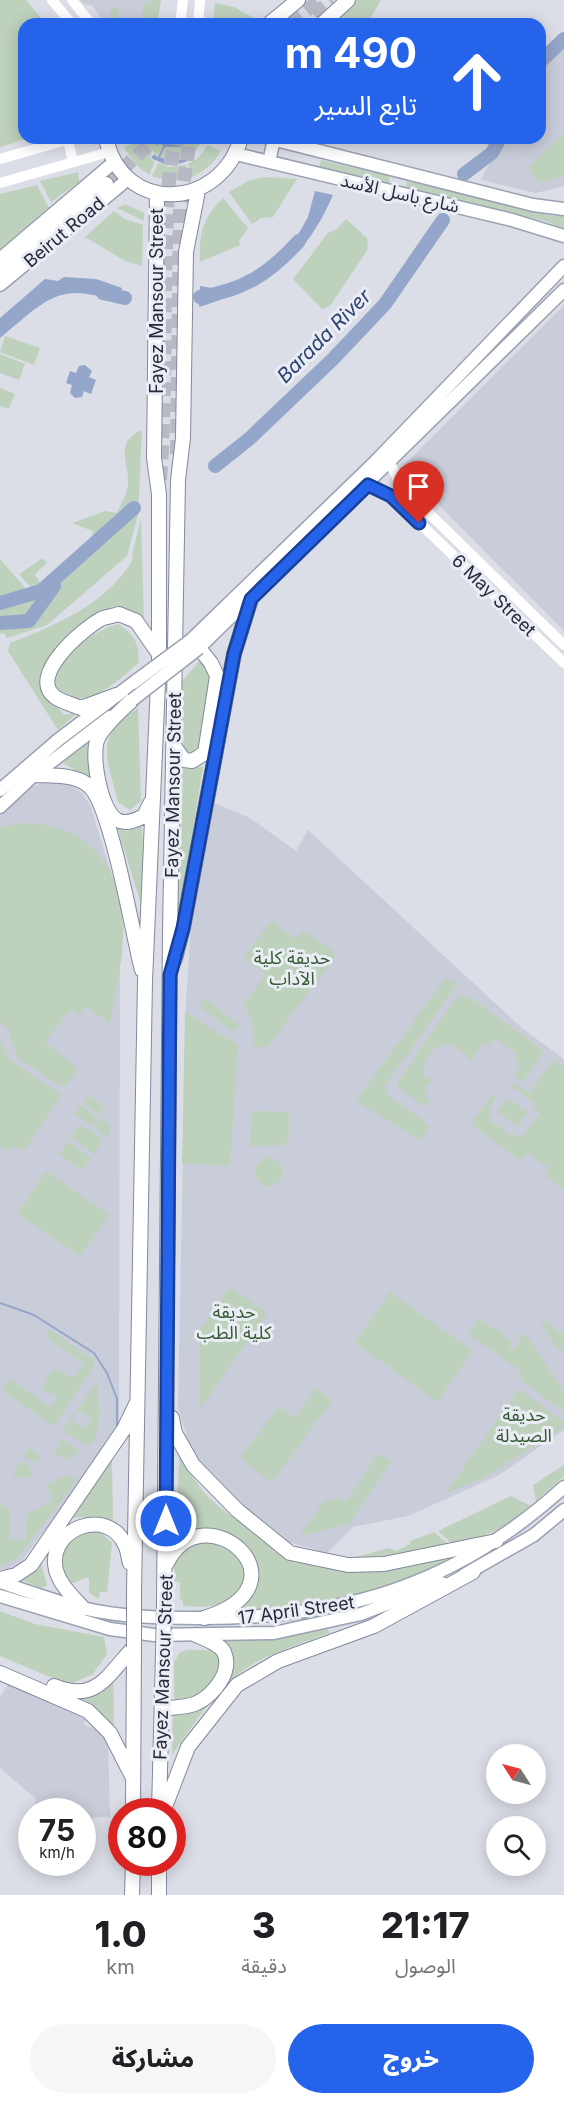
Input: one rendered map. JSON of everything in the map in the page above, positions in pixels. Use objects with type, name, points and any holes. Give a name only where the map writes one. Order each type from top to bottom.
[{"type":"highway","points":[[276,18],[298,0]]},
{"type":"highway","points":[[328,18],[348,0]]},
{"type":"highway","points":[[108,144],[111,157],[128,179],[157,194],[177,195],[198,191],[220,176],[236,154],[239,144]]},
{"type":"highway","points":[[0,272],[106,183]]},
{"type":"highway","name":"Fayez Mansour Street","points":[[161,1798],[166,1565],[170,975],[178,480],[183,438],[186,252],[198,191]]},
{"type":"highway","name":"Fayez Mansour Street","points":[[133,1798],[134,1592],[145,981],[159,654],[159,494],[154,458],[157,194]]},
{"type":"highway","points":[[170,975],[183,928],[234,654],[251,599]]},
{"type":"highway","points":[[116,695],[81,708],[55,697],[48,685],[50,668],[62,652],[101,620],[119,614],[136,621],[159,654]]},
{"type":"highway","points":[[173,745],[184,760],[192,762],[205,753],[217,676],[211,663],[195,644]]},
{"type":"highway","points":[[132,700],[98,738],[94,749],[95,768],[109,814],[117,820],[126,822],[144,816],[154,794]]},
{"type":"highway","points":[[34,775],[72,777],[89,786],[101,804],[130,906],[145,981]]},
{"type":"highway","points":[[166,1389],[175,1433],[193,1465],[237,1510],[290,1553],[348,1565],[384,1564],[496,1541]]},
{"type":"highway","points":[[0,1580],[21,1572],[31,1564],[124,1429],[138,1400]]},
{"type":"highway","points":[[83,1608],[59,1579],[55,1560],[59,1543],[68,1533],[80,1526],[100,1525],[119,1535],[125,1544],[134,1592]]},
{"type":"highway","points":[[166,1565],[173,1551],[185,1541],[202,1536],[227,1539],[244,1552],[252,1569],[252,1582],[225,1612],[204,1618]]},
{"type":"highway","points":[[167,1798],[188,1747],[237,1685],[278,1661],[374,1626],[473,1572]]},
{"type":"highway","points":[[162,1703],[169,1708],[200,1702],[223,1678],[226,1667],[224,1652],[216,1644],[196,1635]]},
{"type":"highway","points":[[0,1663],[66,1690],[81,1693],[99,1686],[134,1647]]},
{"type":"highway","points":[[0,1673],[88,1711],[110,1733],[133,1778]]},
{"type":"highway","points":[[132,1895],[133,1876]]},
{"type":"highway","points":[[159,1876],[159,1895]]},
{"type":"main road","points":[[52,0],[67,18]]},
{"type":"main road","points":[[72,0],[86,18]]},
{"type":"main road","points":[[181,18],[183,0]]},
{"type":"main road","points":[[198,18],[200,0]]},
{"type":"main road","points":[[0,159],[53,144]]},
{"type":"main road","points":[[71,144],[73,162]]},
{"type":"main road","points":[[269,162],[271,144]]},
{"type":"main road","points":[[291,144],[533,205],[564,209]]},
{"type":"main road","name":"شارع باسل الأسد","points":[[236,154],[512,220],[564,236]]},
{"type":"main road","points":[[0,183],[73,162],[111,157]]},
{"type":"main road","name":"Beirut Road","points":[[0,259],[111,157]]},
{"type":"main road","points":[[393,192],[399,171]]},
{"type":"main road","name":"Beirut Road","points":[[0,285],[128,179]]},
{"type":"main road","points":[[0,790],[116,695],[195,644],[564,267]]},
{"type":"main road","points":[[0,807],[34,775],[132,700],[195,644],[251,599],[564,290]]},
{"type":"main road","name":"6 May Street","points":[[390,463],[401,486],[562,643]]},
{"type":"main road","name":"6 May Street","points":[[368,485],[391,496],[564,663]]},
{"type":"main road","points":[[430,534],[440,524]]},
{"type":"main road","points":[[495,595],[505,585]]},
{"type":"main road","points":[[552,651],[562,643]]},
{"type":"main road","name":"17 April Street","points":[[0,1580],[83,1608],[150,1618],[243,1619],[340,1607],[395,1592],[458,1564],[496,1541],[536,1512],[564,1486]]},
{"type":"main road","name":"17 April Street","points":[[0,1596],[110,1629],[154,1635],[274,1633],[361,1614],[473,1572],[534,1535],[564,1510]]},
{"type":"shaded area","points":[[80,0],[161,0],[158,18],[101,18],[93,6],[83,4]]},
{"type":"shaded area","points":[[564,43],[564,186],[536,193],[481,180],[500,144],[546,144],[546,60]]},
{"type":"shaded area","points":[[564,305],[564,631],[415,481],[407,472],[405,464]]},
{"type":"shaded area","points":[[49,781],[71,785],[82,793],[90,805],[115,885],[123,928],[120,964],[119,1432],[22,1560],[7,1570],[0,1569],[0,816],[32,787]]},
{"type":"shaded area","points":[[214,803],[250,818],[296,851],[308,830],[522,1028],[564,1059],[564,1430],[499,1475],[408,1516],[353,1527],[327,1553],[278,1539],[225,1492],[191,1450],[178,1408],[186,1000],[192,913]]},
{"type":"shaded area","points":[[8,1685],[86,1715],[84,1725],[102,1732],[108,1743],[108,1817],[96,1818],[96,1798],[35,1798],[0,1768],[0,1697]]},
{"type":"green space","points":[[0,0],[26,0],[41,18],[18,18],[18,141],[0,147]]},
{"type":"green space","points":[[152,0],[161,0],[158,18],[142,18],[144,2],[151,3]]},
{"type":"green space","points":[[353,0],[381,0],[370,18],[333,18]]},
{"type":"green space","points":[[215,3],[234,7],[254,18],[214,18]]},
{"type":"green space","points":[[111,7],[119,8],[118,18],[110,18]]},
{"type":"green space","points":[[564,132],[564,176],[544,182],[536,181],[528,168]]},
{"type":"green space","points":[[138,144],[143,152],[141,148],[146,145],[161,144],[163,146],[159,156],[147,147],[152,154],[149,158],[155,162],[149,175],[134,163],[124,147]]},
{"type":"green space","points":[[184,144],[200,144],[196,150],[184,157],[180,149],[183,158],[177,160],[178,165],[165,165],[166,160],[173,160],[160,157],[165,147],[180,147]]},
{"type":"green space","points":[[208,145],[221,151],[209,166],[192,177],[188,164],[199,157]]},
{"type":"green space","points":[[321,160],[389,176],[390,183],[319,167]]},
{"type":"green space","points":[[158,163],[170,167],[186,165],[190,178],[171,181],[154,177],[152,176]]},
{"type":"green space","points":[[78,172],[79,182],[51,202],[40,181]]},
{"type":"green space","points":[[266,177],[297,179],[273,217],[261,218],[252,224],[229,192],[250,180]]},
{"type":"green space","points":[[407,181],[554,216],[564,214],[564,230],[549,222],[406,188]]},
{"type":"green space","points":[[37,185],[49,208],[0,250],[0,194]]},
{"type":"green space","points":[[223,198],[248,228],[239,241],[240,245],[200,262],[203,227],[210,213]]},
{"type":"green space","points":[[125,204],[144,213],[144,221],[117,208]]},
{"type":"green space","points":[[114,211],[125,219],[143,225],[142,266],[125,261],[85,237]]},
{"type":"green space","points":[[346,219],[367,238],[368,249],[330,306],[322,309],[293,279],[328,233],[337,229]]},
{"type":"green space","points":[[5,336],[40,348],[34,365],[0,352]]},
{"type":"green space","points":[[0,354],[25,364],[19,380],[0,373]]},
{"type":"green space","points":[[0,388],[15,394],[9,409],[0,406]]},
{"type":"green space","points":[[142,430],[138,515],[127,556],[47,625],[7,638],[4,633],[0,634],[0,607],[15,605],[37,595],[19,574],[43,558],[47,563],[35,574],[45,592],[88,555],[93,531],[72,523],[105,511],[117,513],[127,490],[125,449],[127,442]]},
{"type":"green space","points":[[141,519],[144,622],[122,613],[69,640],[49,660],[46,673],[47,688],[54,703],[65,715],[79,711],[58,730],[8,651],[10,643],[62,621],[110,588],[123,575],[133,559],[132,554]]},
{"type":"green space","points":[[0,559],[27,590],[0,600]]},
{"type":"green space","points":[[118,624],[134,639],[139,662],[124,676],[94,695],[73,698],[57,688],[54,679],[55,670],[60,661],[78,645],[100,631]]},
{"type":"green space","points":[[201,659],[210,667],[213,682],[198,752],[192,754],[185,750],[183,741],[180,684]]},
{"type":"green space","points":[[138,708],[141,801],[130,810],[118,802],[110,773],[107,749],[114,728]]},
{"type":"green space","points":[[92,738],[96,782],[63,763]]},
{"type":"green space","points":[[180,767],[203,767],[177,930]]},
{"type":"green space","points":[[24,823],[46,825],[66,831],[83,840],[97,852],[108,867],[121,905],[122,951],[110,1024],[86,1006],[79,1015],[71,1009],[45,1042],[78,1069],[64,1088],[18,1059],[8,1029],[0,1022],[0,827]]},
{"type":"green space","points":[[117,826],[126,831],[142,826],[146,921]]},
{"type":"green space","name":"حديقة كلية الآداب","points":[[272,920],[295,939],[303,930],[333,951],[335,957],[268,1046],[253,1048],[253,1023],[244,1003],[266,974],[243,958]]},
{"type":"green space","points":[[445,978],[458,983],[384,1087],[389,1096],[430,1126],[419,1140],[356,1101]]},
{"type":"green space","points":[[463,995],[473,999],[544,1051],[523,1082],[514,1076],[520,1068],[516,1065],[519,1061],[514,1057],[516,1053],[494,1038],[489,1046],[483,1043],[470,1061],[466,1058],[467,1055],[450,1043],[440,1048],[436,1046],[423,1064],[426,1067],[422,1073],[432,1080],[424,1091],[430,1100],[425,1107],[397,1086],[398,1082],[454,1000]]},
{"type":"green space","points":[[206,999],[239,1025],[238,1030],[232,1031],[200,1007],[201,1001]]},
{"type":"green space","points":[[185,1012],[238,1045],[230,1165],[182,1164]]},
{"type":"green space","points":[[0,1039],[9,1059],[62,1095],[25,1150],[14,1147],[7,1151],[0,1146]]},
{"type":"green space","points":[[553,1060],[564,1068],[564,1189],[545,1175],[549,1168],[528,1153],[521,1161],[471,1124],[492,1094],[496,1097],[488,1109],[492,1112],[488,1119],[512,1136],[515,1134],[521,1138],[540,1113],[533,1108],[536,1104],[512,1087],[515,1083],[529,1093]]},
{"type":"green space","points":[[89,1095],[104,1107],[99,1114],[83,1103]]},
{"type":"green space","points":[[508,1098],[528,1112],[517,1126],[498,1112]]},
{"type":"green space","points":[[80,1105],[98,1118],[92,1126],[74,1114]]},
{"type":"green space","points":[[252,1111],[289,1112],[289,1139],[284,1145],[250,1146]]},
{"type":"green space","points":[[101,1118],[111,1126],[109,1138],[94,1127]]},
{"type":"green space","points":[[80,1124],[103,1140],[94,1154],[71,1137]]},
{"type":"green space","points":[[68,1142],[91,1158],[82,1171],[59,1154]]},
{"type":"green space","points":[[269,1158],[279,1162],[283,1172],[279,1182],[269,1186],[259,1182],[255,1172],[259,1162]]},
{"type":"green space","points":[[46,1171],[109,1214],[80,1256],[17,1214]]},
{"type":"green space","name":"حديقة كلية الطب","points":[[230,1287],[267,1313],[199,1411],[199,1331]]},
{"type":"green space","points":[[390,1292],[473,1351],[437,1402],[355,1343]]},
{"type":"green space","points":[[479,1318],[512,1341],[508,1347],[513,1350],[521,1340],[519,1338],[525,1333],[564,1392],[564,1412],[520,1380],[521,1371],[468,1334]]},
{"type":"green space","points":[[539,1318],[564,1335],[564,1351],[557,1349]]},
{"type":"green space","points":[[50,1330],[95,1361],[91,1371],[54,1427],[2,1390],[10,1378],[50,1407],[57,1396],[43,1390],[42,1386],[54,1368],[74,1378],[84,1364],[45,1336]]},
{"type":"green space","points":[[97,1382],[99,1416],[94,1441],[89,1446],[62,1431]],"holes":[[[79,1410],[92,1419],[85,1429],[72,1420]]]},
{"type":"green space","points":[[315,1388],[332,1400],[272,1483],[240,1458],[279,1406],[295,1418]]},
{"type":"green space","name":"حديقة الصيدلة","points":[[519,1389],[564,1422],[564,1428],[481,1479],[445,1494]]},
{"type":"green space","points":[[62,1439],[80,1451],[65,1460],[54,1452]]},
{"type":"green space","points":[[29,1448],[41,1456],[36,1463],[23,1457]]},
{"type":"green space","points":[[378,1453],[391,1462],[350,1523],[299,1537],[324,1501],[339,1498],[346,1502]]},
{"type":"green space","points":[[179,1457],[204,1493],[286,1556],[306,1562],[451,1557],[400,1581],[373,1590],[316,1602],[231,1612],[255,1563],[246,1548],[184,1536],[177,1539]]},
{"type":"green space","points":[[105,1458],[112,1459],[113,1523],[83,1517],[63,1519]]},
{"type":"green space","points":[[21,1461],[35,1474],[20,1479],[12,1474]]},
{"type":"green space","points":[[564,1465],[564,1476],[536,1501],[533,1485]]},
{"type":"green space","points":[[70,1474],[73,1480],[79,1478],[17,1558],[0,1567],[0,1503],[11,1510],[9,1539],[26,1540],[27,1514],[54,1500],[46,1486],[19,1497]]},
{"type":"green space","points":[[511,1496],[531,1506],[503,1528],[455,1546],[438,1531]]},
{"type":"green space","points":[[99,1530],[112,1543],[107,1592],[100,1592],[99,1599],[89,1593],[89,1579],[86,1578],[61,1588],[49,1561],[62,1533]]},
{"type":"green space","points":[[434,1532],[451,1547],[393,1559],[351,1561],[352,1558],[389,1548],[396,1551],[410,1544],[410,1541]]},
{"type":"green space","points":[[215,1541],[235,1550],[248,1576],[222,1603],[206,1607],[183,1606],[183,1600],[180,1599],[180,1582],[174,1582],[174,1559],[189,1544]]},
{"type":"green space","points":[[41,1562],[47,1586],[41,1588],[17,1578]]},
{"type":"green space","points":[[0,1611],[35,1624],[104,1637],[107,1654],[93,1674],[69,1685],[0,1656]]},
{"type":"green space","points":[[328,1628],[329,1633],[274,1654],[242,1671],[209,1704],[172,1755],[173,1715],[204,1704],[231,1670],[232,1651],[221,1644],[223,1640],[278,1639]]},
{"type":"green space","points":[[215,1650],[219,1659],[219,1667],[213,1682],[207,1688],[184,1702],[175,1699],[174,1695],[174,1662],[180,1652]]},
{"type":"green space","points":[[113,1668],[114,1726],[112,1728],[71,1697]]},
{"type":"water","points":[[161,144],[184,144],[180,147],[165,147],[160,157],[165,159],[164,164],[151,158],[154,154],[158,157],[163,146]]},
{"type":"water","points":[[180,147],[185,158],[191,156],[193,159],[179,164],[178,160],[184,159]]},
{"type":"water","points":[[315,191],[333,195],[322,218],[296,254],[264,280],[245,290],[199,307],[200,286],[230,291],[261,278],[287,254],[308,217]]},
{"type":"water","points":[[64,277],[96,279],[122,288],[118,304],[98,296],[81,293],[66,294],[40,305],[0,338],[0,318],[45,279],[58,281]]},
{"type":"water","points":[[85,365],[92,371],[89,377],[96,380],[91,394],[84,391],[82,397],[75,398],[70,393],[72,385],[66,383],[70,371],[76,373],[79,366]]},
{"type":"waterway","name":"Barada River","points":[[546,56],[564,39]]},
{"type":"waterway","name":"Barada River","points":[[464,174],[492,153],[497,144]]},
{"type":"waterway","name":"Barada River","points":[[215,466],[249,439],[333,359],[385,304],[443,220]]},
{"type":"waterway","name":"Barada River","points":[[200,297],[230,290],[255,279],[277,263],[299,241]]},
{"type":"waterway","name":"Barada River","points":[[103,293],[125,298]]},
{"type":"waterway","name":"Barada River","points":[[0,603],[41,591],[134,508]]},
{"type":"waterway","points":[[0,623],[29,621],[54,586]]},
{"type":"waterway","points":[[0,1303],[34,1315],[94,1353],[107,1373],[117,1399],[117,1428]]},
{"type":"tunnel","points":[[297,18],[319,0]]},
{"type":"tunnel","points":[[314,15],[332,0]]},
{"type":"tunnel","points":[[106,184],[149,144]]},
{"type":"tunnel","points":[[160,480],[167,206],[175,144]]},
{"type":"tunnel","points":[[177,454],[180,209],[189,144]]},
{"type":"route","points":[[166,1521],[170,975],[183,928],[234,654],[251,599],[368,485],[391,496],[419,523]]}]
